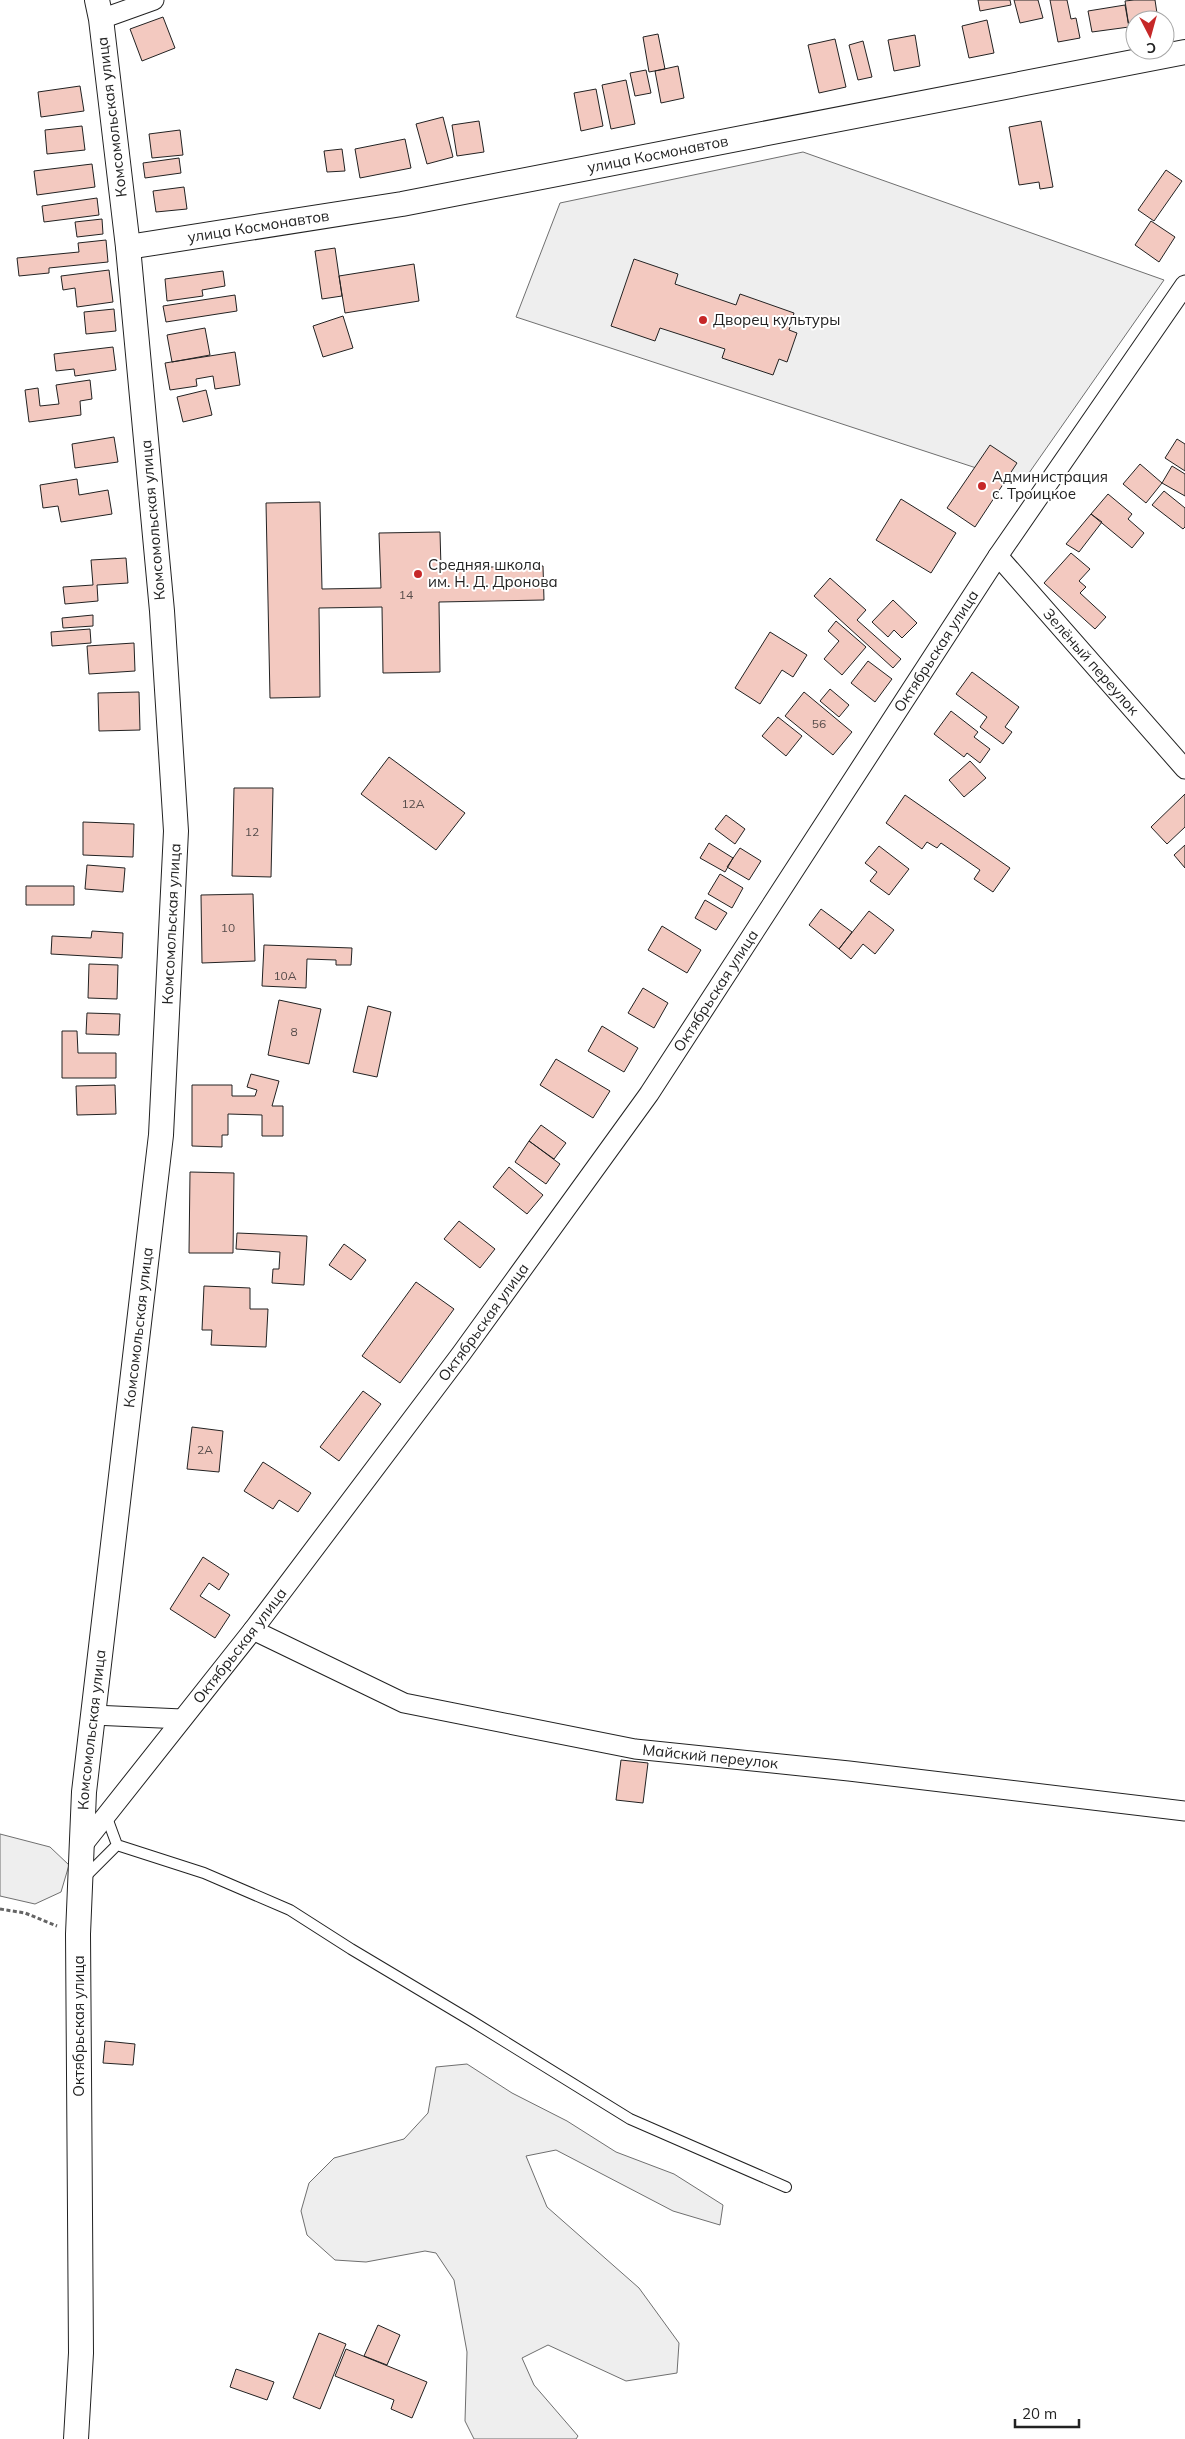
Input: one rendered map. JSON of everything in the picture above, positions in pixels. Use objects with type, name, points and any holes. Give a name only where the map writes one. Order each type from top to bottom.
[{"type":"street","points":[[99,10],[154,0]]},
{"type":"street","name":"Комсомольская улица","points":[[82,1846],[84,1792],[161,1135],[176,831],[162,611],[128,247],[99,10]]},
{"type":"street","name":"улица Космонавтов","points":[[128,247],[402,204],[1185,52]]},
{"type":"street","name":"Октябрьская улица","points":[[76,2439],[81,2353],[78,1934],[82,1846],[253,1630],[461,1354],[649,1094],[998,556],[1185,285]]},
{"type":"street","name":"Зелёный переулок","points":[[998,556],[1185,769]]},
{"type":"street","name":"Майский переулок","points":[[253,1630],[404,1703],[635,1749],[1185,1811]]},
{"type":"street","points":[[93,1715],[182,1719]]},
{"type":"lane","points":[[106,1815],[117,1845]]},
{"type":"lane","points":[[81,1881],[117,1845]]},
{"type":"lane","points":[[117,1845],[204,1874],[290,1910],[630,2119],[786,2187]]},
{"type":"path","points":[[0,1909],[26,1913],[78,1934]]},
{"type":"shaded area","points":[[803,152],[1164,280],[1022,483],[516,317],[560,203]]},
{"type":"shaded area","points":[[0,1834],[50,1847],[69,1865],[61,1892],[35,1904],[0,1896]]},
{"type":"shaded area","points":[[467,2064],[512,2093],[567,2121],[616,2152],[674,2174],[723,2205],[720,2225],[673,2211],[556,2150],[526,2156],[547,2207],[639,2288],[679,2343],[677,2373],[626,2381],[548,2345],[522,2358],[534,2385],[578,2436],[576,2439],[474,2439],[465,2421],[467,2352],[454,2280],[436,2253],[425,2251],[366,2262],[335,2260],[307,2235],[301,2211],[309,2183],[334,2158],[404,2139],[428,2113],[436,2067]]},
{"type":"building","points":[[978,0],[1010,0],[1011,5],[980,11]]},
{"type":"building","points":[[1014,0],[1038,0],[1043,18],[1020,23]]},
{"type":"building","points":[[1050,0],[1067,0],[1071,19],[1076,18],[1080,38],[1058,42]]},
{"type":"building","points":[[1155,0],[1156,10],[1126,10],[1125,1]]},
{"type":"building","points":[[1125,5],[1125,28],[1092,32],[1088,11]]},
{"type":"building","points":[[163,17],[175,48],[142,61],[130,29]]},
{"type":"building","points":[[987,20],[994,53],[969,58],[962,26]]},
{"type":"building","points":[[658,34],[665,69],[649,72],[643,37]]},
{"type":"building","points":[[915,35],[920,66],[894,71],[888,40]]},
{"type":"building","points":[[835,39],[846,87],[819,93],[808,45]]},
{"type":"building","points":[[863,41],[872,77],[858,80],[849,45]]},
{"type":"building","points":[[678,66],[684,98],[661,103],[655,71]]},
{"type":"building","points":[[646,70],[651,93],[635,96],[630,73]]},
{"type":"building","points":[[626,80],[635,124],[611,129],[602,85]]},
{"type":"building","points":[[80,86],[84,111],[41,117],[38,92]]},
{"type":"building","points":[[596,89],[603,126],[581,131],[574,93]]},
{"type":"building","points":[[443,117],[453,157],[427,164],[416,124]]},
{"type":"building","points":[[479,121],[484,152],[457,156],[452,125]]},
{"type":"building","points":[[1041,121],[1053,187],[1040,189],[1039,182],[1019,185],[1009,127]]},
{"type":"building","points":[[82,126],[85,150],[47,154],[45,130]]},
{"type":"building","points":[[180,130],[183,155],[152,158],[149,134]]},
{"type":"building","points":[[405,139],[411,168],[360,178],[355,149]]},
{"type":"building","points":[[342,149],[345,171],[327,172],[324,151]]},
{"type":"building","points":[[179,158],[181,173],[145,178],[143,163]]},
{"type":"building","points":[[92,164],[95,187],[37,195],[34,171]]},
{"type":"building","points":[[1166,170],[1182,181],[1154,221],[1138,210]]},
{"type":"building","points":[[184,187],[187,209],[156,212],[153,191]]},
{"type":"building","points":[[97,198],[99,215],[44,222],[42,206]]},
{"type":"building","points":[[102,219],[103,234],[77,237],[75,222]]},
{"type":"building","points":[[1151,221],[1175,237],[1159,262],[1135,245]]},
{"type":"building","points":[[106,240],[108,262],[49,268],[49,273],[19,276],[17,258],[79,252],[78,243]]},
{"type":"building","points":[[335,248],[342,296],[322,299],[315,251]]},
{"type":"building","name":"Дворец культуры","points":[[634,259],[678,274],[675,284],[736,305],[740,294],[794,313],[789,330],[797,333],[787,362],[779,359],[773,375],[722,358],[725,349],[660,328],[655,341],[611,326]]},
{"type":"building","points":[[414,264],[419,301],[345,313],[339,276]]},
{"type":"building","points":[[109,270],[113,302],[77,307],[75,288],[63,290],[61,276]]},
{"type":"building","points":[[223,271],[225,286],[202,290],[203,296],[167,301],[165,279]]},
{"type":"building","points":[[235,295],[237,311],[166,322],[163,306]]},
{"type":"building","points":[[114,309],[116,331],[86,334],[84,312]]},
{"type":"building","points":[[343,316],[353,348],[323,357],[313,326]]},
{"type":"building","points":[[205,328],[210,355],[172,362],[167,335]]},
{"type":"building","points":[[113,347],[116,370],[75,376],[74,369],[56,371],[54,354]]},
{"type":"building","points":[[235,352],[240,385],[215,389],[213,376],[196,379],[197,386],[170,390],[165,363]]},
{"type":"building","points":[[90,380],[92,399],[80,401],[81,415],[29,422],[25,390],[38,388],[40,406],[59,404],[56,385]]},
{"type":"building","points":[[206,390],[212,415],[183,422],[177,397]]},
{"type":"building","points":[[114,437],[118,462],[75,468],[72,444]]},
{"type":"building","points":[[1177,439],[1185,444],[1185,471],[1165,458]]},
{"type":"building","name":"Администрация с. Троицкое","points":[[990,445],[1017,463],[975,527],[947,508]]},
{"type":"building","points":[[1140,464],[1162,483],[1146,503],[1123,484]]},
{"type":"building","points":[[1172,466],[1185,474],[1185,496],[1162,483]]},
{"type":"building","points":[[77,479],[79,495],[108,490],[112,514],[61,522],[58,506],[43,508],[40,485]]},
{"type":"building","points":[[1164,491],[1185,508],[1185,527],[1183,529],[1152,505]]},
{"type":"building","points":[[1108,494],[1132,514],[1128,519],[1144,533],[1132,548],[1091,514]]},
{"type":"building","points":[[901,499],[956,533],[931,573],[876,540]]},
{"type":"building","points":[[320,502],[322,589],[381,588],[379,533],[440,532],[441,568],[543,566],[544,600],[439,602],[440,672],[383,673],[382,607],[319,608],[320,697],[270,698],[266,503]]},
{"type":"building","points":[[1091,514],[1102,522],[1079,552],[1066,544]]},
{"type":"building","points":[[1071,553],[1090,569],[1079,581],[1086,587],[1080,593],[1106,617],[1095,629],[1044,583]]},
{"type":"building","points":[[126,558],[128,583],[97,585],[98,601],[65,604],[63,587],[93,585],[91,560]]},
{"type":"building","points":[[830,578],[866,610],[857,620],[901,659],[893,668],[814,596]]},
{"type":"building","points":[[893,600],[917,623],[902,638],[894,630],[888,637],[872,622]]},
{"type":"building","points":[[93,615],[93,626],[63,628],[62,618]]},
{"type":"building","points":[[836,621],[866,647],[842,675],[824,659],[839,641],[828,631]]},
{"type":"building","points":[[90,629],[91,643],[52,646],[51,632]]},
{"type":"building","points":[[770,632],[807,655],[793,677],[782,670],[760,704],[735,688]]},
{"type":"building","points":[[134,643],[135,671],[89,674],[87,646]]},
{"type":"building","points":[[868,661],[892,679],[875,702],[851,683]]},
{"type":"building","points":[[972,672],[1019,707],[1005,727],[1012,732],[1003,744],[980,727],[987,717],[956,694]]},
{"type":"building","points":[[830,689],[849,705],[839,717],[820,701]]},
{"type":"building","points":[[139,692],[140,730],[99,731],[98,693]]},
{"type":"building","points":[[804,692],[852,732],[833,755],[785,716]]},
{"type":"building","points":[[951,711],[978,732],[974,737],[990,749],[980,763],[967,753],[964,757],[934,734]]},
{"type":"building","points":[[778,717],[802,736],[786,756],[762,736]]},
{"type":"building","points":[[389,757],[465,813],[436,850],[361,794]]},
{"type":"building","points":[[970,761],[986,778],[964,797],[949,780]]},
{"type":"building","points":[[234,788],[273,788],[271,877],[232,876]]},
{"type":"building","points":[[1185,794],[1185,827],[1167,844],[1151,827]]},
{"type":"building","points":[[905,795],[1010,868],[993,892],[974,879],[980,870],[941,843],[937,848],[927,842],[922,849],[886,823]]},
{"type":"building","points":[[726,815],[745,829],[735,844],[715,829]]},
{"type":"building","points":[[83,822],[134,824],[133,857],[83,855]]},
{"type":"building","points":[[709,843],[733,858],[725,872],[700,858]]},
{"type":"building","points":[[1185,845],[1185,868],[1174,855]]},
{"type":"building","points":[[879,846],[909,869],[889,895],[870,881],[877,872],[865,863]]},
{"type":"building","points":[[740,848],[761,861],[749,880],[727,867]]},
{"type":"building","points":[[87,865],[125,868],[123,892],[85,889]]},
{"type":"building","points":[[720,874],[743,888],[732,908],[708,894]]},
{"type":"building","points":[[26,886],[74,886],[74,905],[26,905]]},
{"type":"building","points":[[253,894],[255,961],[202,963],[201,895]]},
{"type":"building","points":[[705,900],[727,913],[716,930],[695,918]]},
{"type":"building","points":[[821,909],[852,932],[839,949],[809,925]]},
{"type":"building","points":[[869,911],[894,930],[875,954],[863,944],[851,959],[839,949]]},
{"type":"building","points":[[662,926],[701,950],[687,973],[648,950]]},
{"type":"building","points":[[92,931],[123,933],[122,958],[51,954],[52,936],[91,938]]},
{"type":"building","points":[[264,945],[352,948],[351,965],[336,965],[336,960],[307,959],[306,988],[262,986]]},
{"type":"building","points":[[89,964],[118,965],[117,999],[88,998]]},
{"type":"building","points":[[643,988],[668,1003],[654,1028],[628,1013]]},
{"type":"building","points":[[279,1000],[321,1009],[309,1064],[268,1055]]},
{"type":"building","points":[[368,1006],[391,1012],[377,1077],[353,1072]]},
{"type":"building","points":[[87,1013],[120,1014],[119,1035],[86,1034]]},
{"type":"building","points":[[602,1026],[638,1048],[624,1072],[588,1051]]},
{"type":"building","points":[[62,1031],[77,1031],[78,1053],[116,1053],[116,1078],[62,1078]]},
{"type":"building","points":[[556,1059],[610,1091],[593,1118],[540,1085]]},
{"type":"building","points":[[251,1074],[279,1081],[272,1106],[283,1106],[283,1136],[262,1136],[262,1115],[228,1114],[228,1135],[222,1135],[222,1147],[192,1146],[192,1085],[232,1085],[232,1096],[255,1096],[257,1090],[247,1087]]},
{"type":"building","points":[[115,1085],[116,1114],[77,1115],[76,1086]]},
{"type":"building","points":[[541,1125],[566,1143],[554,1159],[529,1141]]},
{"type":"building","points":[[529,1141],[560,1164],[546,1184],[515,1162]]},
{"type":"building","points":[[509,1167],[543,1195],[527,1214],[493,1187]]},
{"type":"building","points":[[190,1172],[234,1173],[233,1253],[189,1253]]},
{"type":"building","points":[[459,1221],[495,1249],[480,1268],[444,1239]]},
{"type":"building","points":[[237,1233],[307,1236],[304,1285],[272,1283],[273,1269],[279,1269],[280,1252],[236,1249]]},
{"type":"building","points":[[344,1244],[366,1260],[351,1280],[329,1265]]},
{"type":"building","points":[[416,1282],[454,1309],[400,1383],[362,1356]]},
{"type":"building","points":[[204,1286],[250,1288],[250,1309],[268,1309],[266,1347],[211,1345],[212,1330],[202,1330]]},
{"type":"building","points":[[363,1391],[381,1404],[339,1461],[320,1447]]},
{"type":"building","points":[[192,1427],[223,1431],[219,1472],[187,1469]]},
{"type":"building","points":[[263,1462],[311,1493],[298,1512],[279,1500],[273,1509],[244,1491]]},
{"type":"building","points":[[203,1557],[229,1574],[219,1590],[209,1583],[200,1596],[230,1615],[215,1638],[170,1609]]},
{"type":"building","points":[[621,1760],[648,1763],[643,1803],[616,1800]]},
{"type":"building","points":[[105,2041],[135,2044],[133,2065],[103,2063]]},
{"type":"building","points":[[378,2325],[400,2335],[387,2365],[364,2356]]},
{"type":"building","points":[[319,2333],[346,2344],[320,2409],[293,2398]]},
{"type":"building","points":[[346,2349],[427,2382],[412,2418],[391,2409],[394,2400],[335,2376]]},
{"type":"building","points":[[236,2369],[274,2382],[267,2400],[230,2387]]},
{"type":"place","name":"Дворец культуры","points":[[703,320]]},
{"type":"place","name":"Администрация с. Троицкое","points":[[982,486]]},
{"type":"place","name":"Средняя школа им. Н. Д. Дронова","points":[[418,574]]}]
